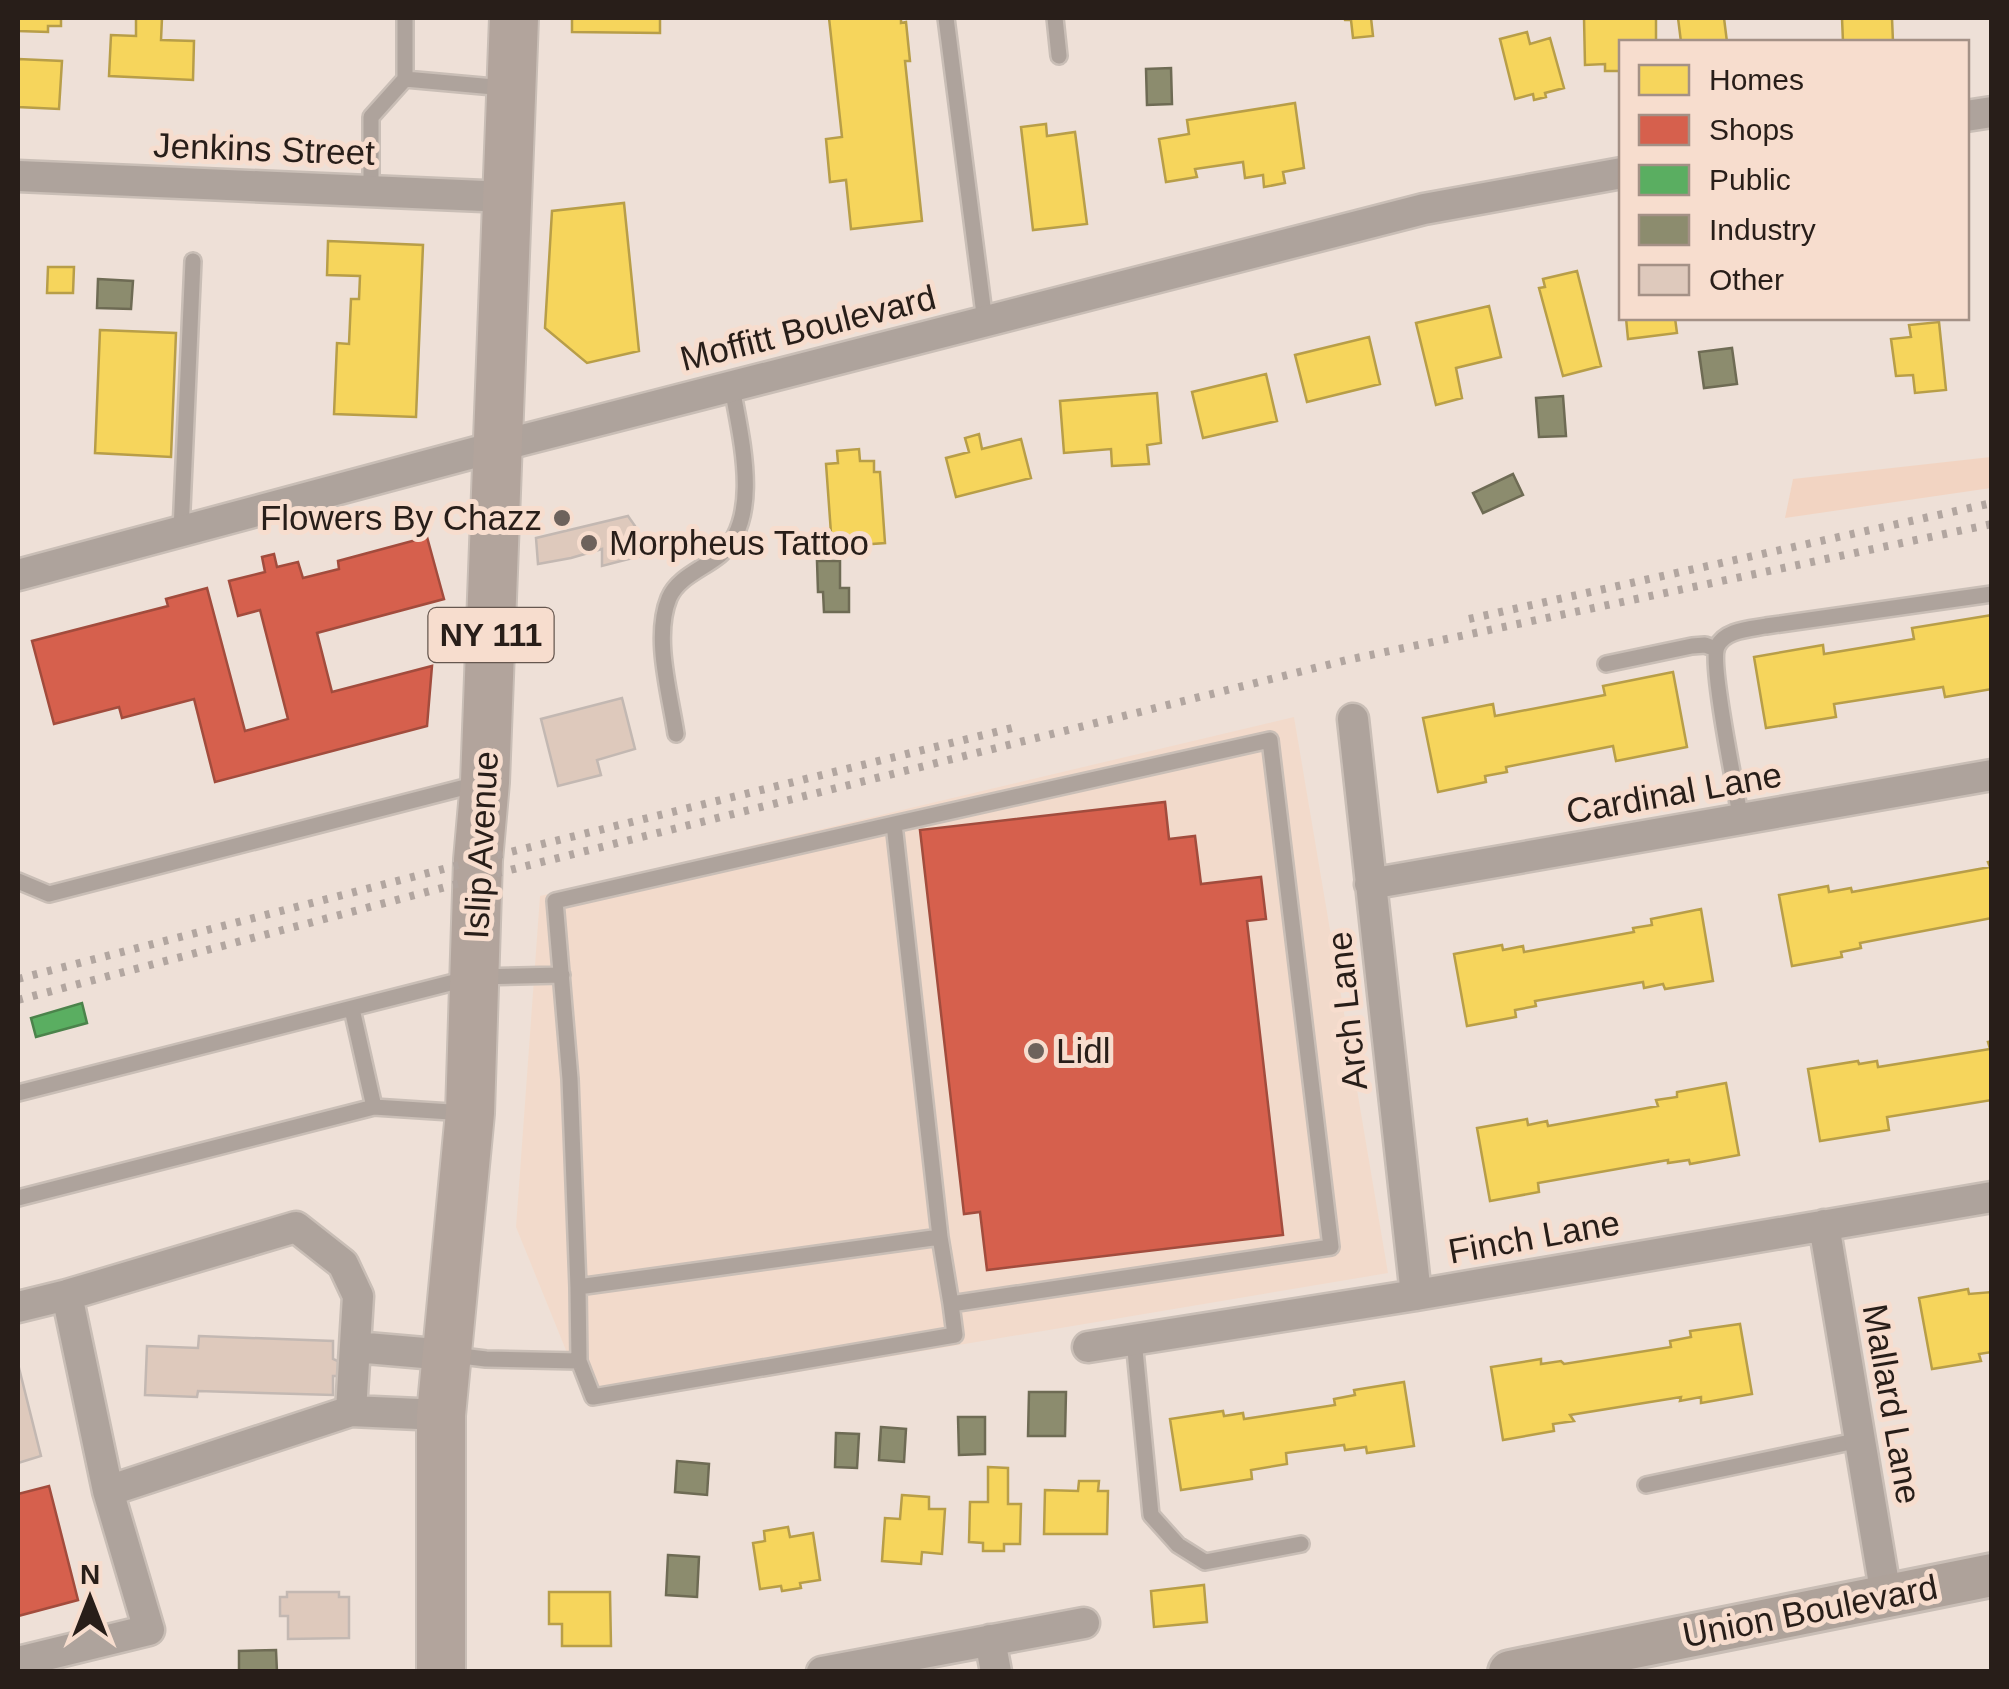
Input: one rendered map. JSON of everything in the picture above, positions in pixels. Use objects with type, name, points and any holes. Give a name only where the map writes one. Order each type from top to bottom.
[{"type":"main road","name":"Islip Avenue","points":[[442,1672],[442,1415],[470,1113],[514,18]]},
{"type":"main road","name":"Union Boulevard","points":[[1510,1672],[1992,1575]]},
{"type":"street","name":"Moffitt Boulevard","points":[[18,574],[499,446],[1424,209],[1619,174]]},
{"type":"street","name":"Jenkins Street","points":[[18,176],[507,197]]},
{"type":"street","name":"Arch Lane","points":[[1353,719],[1416,1296]]},
{"type":"street","name":"Cardinal Lane","points":[[1370,884],[1992,775]]},
{"type":"street","name":"Finch Lane","points":[[1088,1347],[1416,1296],[1992,1197]]},
{"type":"street","name":"Mallard Lane","points":[[1824,1226],[1886,1596]]},
{"type":"street","points":[[18,1308],[296,1227],[343,1264],[358,1296],[351,1411]]},
{"type":"street","points":[[18,1662],[149,1630],[108,1490],[67,1296]]},
{"type":"street","points":[[355,1347],[447,1355]]},
{"type":"street","points":[[108,1490],[351,1411],[442,1415]]},
{"type":"street","points":[[822,1672],[1084,1623]]},
{"type":"street","points":[[990,1640],[996,1672]]},
{"type":"lane","points":[[371,192],[371,117],[406,79],[405,18]]},
{"type":"lane","points":[[946,18],[985,322]]},
{"type":"lane","points":[[1056,18],[1059,56]]},
{"type":"lane","points":[[406,79],[511,88]]},
{"type":"lane","points":[[181,531],[193,261]]},
{"type":"lane","points":[[676,734],[661,632],[669,598],[679,582],[729,547],[742,522],[746,468],[732,386]]},
{"type":"lane","points":[[1741,819],[1718,675],[1716,650],[1722,640],[1735,632],[1992,594]]},
{"type":"lane","points":[[1606,664],[1705,644],[1716,650]]},
{"type":"lane","points":[[894,824],[940,1237],[955,1335],[593,1397],[578,1361],[570,1079],[555,901],[894,824],[1270,740],[1331,1247],[952,1304]]},
{"type":"lane","points":[[18,881],[49,894],[485,782]]},
{"type":"lane","points":[[18,1093],[474,977],[562,975]]},
{"type":"lane","points":[[352,1009],[374,1108]]},
{"type":"lane","points":[[18,1198],[374,1108],[470,1113]]},
{"type":"lane","points":[[578,1287],[940,1237]]},
{"type":"lane","points":[[1134,1340],[1152,1515],[1178,1545],[1205,1562],[1301,1544]]},
{"type":"lane","points":[[447,1355],[486,1360],[578,1361]]},
{"type":"lane","points":[[1646,1485],[1860,1440]]},
{"type":"shaded area","points":[[1991,457],[1991,488],[1785,518],[1793,479]]},
{"type":"shaded area","points":[[1294,717],[1388,1273],[589,1407],[516,1227],[540,896]]},
{"type":"building: Homes","points":[[18,18],[61,18],[61,26],[48,26],[48,32],[18,31]]},
{"type":"building: Homes","points":[[136,18],[162,18],[161,40],[194,41],[193,80],[109,76],[111,35],[136,36]]},
{"type":"building: Homes","points":[[572,18],[660,18],[660,33],[572,32]]},
{"type":"building: Homes","points":[[829,18],[901,18],[901,23],[906,22],[910,61],[905,61],[922,221],[851,229],[846,180],[830,182],[826,139],[842,137]]},
{"type":"building: Homes","points":[[1344,18],[1371,18],[1373,36],[1353,38],[1351,20]]},
{"type":"building: Homes","points":[[1584,18],[1656,18],[1656,40],[1619,40],[1619,71],[1605,71],[1605,64],[1585,65]]},
{"type":"building: Homes","points":[[1678,18],[1724,18],[1727,40],[1681,40]]},
{"type":"building: Homes","points":[[1842,18],[1892,18],[1893,40],[1843,40]]},
{"type":"building: Homes","points":[[1527,32],[1530,44],[1550,38],[1564,88],[1534,100],[1533,94],[1515,99],[1500,39]]},
{"type":"building: Homes","points":[[18,59],[62,61],[59,109],[18,107]]},
{"type":"building: Homes","points":[[1295,103],[1304,168],[1283,172],[1285,183],[1264,187],[1263,175],[1245,178],[1243,162],[1195,169],[1197,177],[1166,182],[1159,139],[1189,134],[1187,120]]},
{"type":"building: Homes","points":[[1046,124],[1047,136],[1075,132],[1087,224],[1033,230],[1021,127]]},
{"type":"building: Homes","points":[[624,203],[639,351],[587,363],[545,328],[552,211]]},
{"type":"building: Homes","points":[[328,241],[423,245],[416,417],[334,414],[337,343],[349,344],[351,299],[359,299],[360,276],[327,275]]},
{"type":"building: Homes","points":[[48,267],[74,267],[73,293],[47,293]]},
{"type":"building: Homes","points":[[1577,271],[1601,366],[1563,376],[1539,288],[1545,287],[1543,279]]},
{"type":"building: Homes","points":[[1489,306],[1501,357],[1456,368],[1462,398],[1436,405],[1416,323]]},
{"type":"building: Homes","points":[[1626,320],[1675,320],[1677,333],[1628,339]]},
{"type":"building: Homes","points":[[1939,322],[1946,390],[1915,393],[1913,375],[1896,376],[1891,339],[1911,337],[1909,325]]},
{"type":"building: Homes","points":[[100,330],[176,333],[171,457],[95,453]]},
{"type":"building: Homes","points":[[1369,337],[1380,384],[1307,402],[1295,355]]},
{"type":"building: Homes","points":[[1266,374],[1277,421],[1203,438],[1192,392]]},
{"type":"building: Homes","points":[[1157,393],[1161,443],[1147,445],[1149,464],[1112,466],[1111,449],[1064,453],[1060,401]]},
{"type":"building: Homes","points":[[979,434],[982,449],[1021,439],[1031,478],[956,497],[946,458],[969,452],[965,438]]},
{"type":"building: Homes","points":[[859,449],[860,461],[874,461],[874,472],[880,472],[885,543],[832,547],[826,464],[838,463],[837,451]]},
{"type":"building: Homes","points":[[1992,615],[1992,689],[1945,697],[1943,687],[1834,704],[1836,717],[1766,728],[1754,657],[1823,645],[1824,654],[1914,639],[1912,628]]},
{"type":"building: Homes","points":[[1673,672],[1687,747],[1616,761],[1613,746],[1506,767],[1507,772],[1485,776],[1486,782],[1438,792],[1423,718],[1493,704],[1495,716],[1605,695],[1603,686]]},
{"type":"building: Homes","points":[[1992,861],[1992,918],[1860,943],[1861,948],[1841,952],[1842,957],[1792,966],[1779,895],[1828,886],[1829,892],[1851,888],[1852,892],[1990,867],[1988,862]]},
{"type":"building: Homes","points":[[1701,909],[1713,981],[1665,989],[1663,984],[1644,988],[1643,982],[1535,1001],[1536,1006],[1515,1010],[1516,1017],[1467,1026],[1454,954],[1502,945],[1503,950],[1523,946],[1524,952],[1634,932],[1633,928],[1652,925],[1651,919]]},
{"type":"building: Homes","points":[[1992,1041],[1992,1100],[1887,1117],[1889,1130],[1820,1141],[1808,1069],[1858,1061],[1877,1061],[1878,1067],[1990,1049],[1988,1042]]},
{"type":"building: Homes","points":[[1726,1083],[1739,1155],[1690,1164],[1689,1160],[1668,1160],[1538,1183],[1539,1192],[1490,1201],[1477,1128],[1527,1119],[1528,1125],[1547,1121],[1548,1126],[1658,1106],[1656,1100],[1677,1097],[1677,1092]]},
{"type":"building: Homes","points":[[1968,1289],[1969,1294],[1992,1292],[1992,1352],[1979,1354],[1981,1361],[1932,1369],[1919,1298]]},
{"type":"building: Homes","points":[[1740,1324],[1752,1394],[1701,1403],[1701,1397],[1680,1401],[1681,1397],[1570,1415],[1574,1421],[1553,1424],[1554,1431],[1503,1440],[1491,1367],[1541,1359],[1541,1364],[1564,1364],[1671,1347],[1670,1341],[1691,1337],[1690,1331]]},
{"type":"building: Homes","points":[[1404,1382],[1414,1446],[1367,1453],[1366,1447],[1345,1450],[1344,1445],[1286,1453],[1287,1464],[1251,1470],[1252,1479],[1181,1490],[1170,1419],[1223,1411],[1224,1416],[1243,1413],[1244,1419],[1335,1405],[1334,1399],[1355,1395],[1354,1390]]},
{"type":"building: Homes","points":[[988,1467],[1008,1468],[1008,1504],[1021,1504],[1020,1544],[1004,1544],[1004,1551],[983,1551],[983,1543],[969,1542],[970,1502],[988,1502]]},
{"type":"building: Homes","points":[[1079,1481],[1099,1481],[1098,1491],[1108,1491],[1107,1534],[1044,1534],[1045,1490],[1078,1491]]},
{"type":"building: Homes","points":[[902,1495],[929,1497],[929,1509],[945,1509],[942,1554],[922,1552],[921,1564],[882,1561],[885,1518],[900,1519]]},
{"type":"building: Homes","points":[[788,1527],[790,1537],[813,1533],[820,1580],[782,1591],[781,1586],[760,1589],[753,1543],[765,1541],[764,1531]]},
{"type":"building: Homes","points":[[1204,1585],[1207,1622],[1154,1627],[1151,1591]]},
{"type":"building: Homes","points":[[549,1592],[610,1592],[611,1646],[562,1646],[562,1624],[549,1624]]},
{"type":"building: Shops","points":[[427,537],[444,599],[317,633],[332,692],[432,666],[427,726],[215,782],[194,699],[122,718],[119,707],[54,724],[32,641],[168,606],[166,599],[207,588],[245,731],[288,719],[260,610],[238,616],[229,581],[265,572],[262,557],[274,554],[277,567],[298,562],[303,578],[339,569],[338,561]]},
{"type":"building: Shops","points":[[1165,802],[1169,839],[1195,836],[1201,884],[1261,877],[1266,919],[1247,921],[1283,1235],[987,1270],[980,1212],[964,1214],[920,830]]},
{"type":"building: Shops","points":[[49,1486],[78,1600],[18,1616],[18,1494]]},
{"type":"building: Public","points":[[82,1003],[87,1023],[36,1037],[31,1018]]},
{"type":"building: Industry","points":[[1171,68],[1172,104],[1147,105],[1146,69]]},
{"type":"building: Industry","points":[[98,279],[133,281],[131,309],[97,308]]},
{"type":"building: Industry","points":[[1732,348],[1737,384],[1704,388],[1699,352]]},
{"type":"building: Industry","points":[[1563,396],[1566,436],[1539,437],[1536,398]]},
{"type":"building: Industry","points":[[1513,474],[1523,495],[1483,513],[1473,493]]},
{"type":"building: Industry","points":[[817,561],[840,561],[840,588],[849,588],[849,612],[824,612],[823,592],[818,592]]},
{"type":"building: Industry","points":[[1029,1392],[1066,1392],[1065,1436],[1028,1436]]},
{"type":"building: Industry","points":[[958,1417],[985,1417],[985,1454],[959,1455]]},
{"type":"building: Industry","points":[[881,1427],[906,1429],[904,1462],[879,1460]]},
{"type":"building: Industry","points":[[836,1433],[859,1434],[857,1468],[835,1467]]},
{"type":"building: Industry","points":[[677,1461],[709,1464],[707,1495],[675,1492]]},
{"type":"building: Industry","points":[[668,1555],[699,1557],[697,1597],[666,1595]]},
{"type":"building: Industry","points":[[276,1650],[277,1672],[239,1672],[239,1651]]},
{"type":"building: Other","name":"Morpheus Tattoo","points":[[628,516],[644,555],[602,566],[602,549],[538,564],[536,538]]},
{"type":"building: Other","points":[[622,698],[635,749],[597,760],[601,775],[558,786],[541,719]]},
{"type":"building: Other","points":[[199,1336],[333,1341],[333,1359],[340,1362],[339,1376],[333,1376],[333,1395],[198,1391],[197,1397],[145,1395],[147,1346],[198,1348]]},
{"type":"building: Other","points":[[18,1364],[41,1456],[18,1463]]},
{"type":"building: Other","points":[[287,1592],[339,1592],[339,1597],[349,1597],[349,1638],[288,1639],[288,1616],[280,1616],[280,1597],[287,1597]]},
{"type":"railway","points":[[1469,619],[1992,503]]},
{"type":"railway","points":[[18,1000],[506,871],[1347,660],[1992,524]]},
{"type":"railway","points":[[18,979],[1012,728]]},
{"type":"place","name":"Flowers By Chazz","points":[[562,518]]},
{"type":"place","name":"Morpheus Tattoo","points":[[589,543]]},
{"type":"place","name":"Lidl","points":[[1036,1051]]}]
